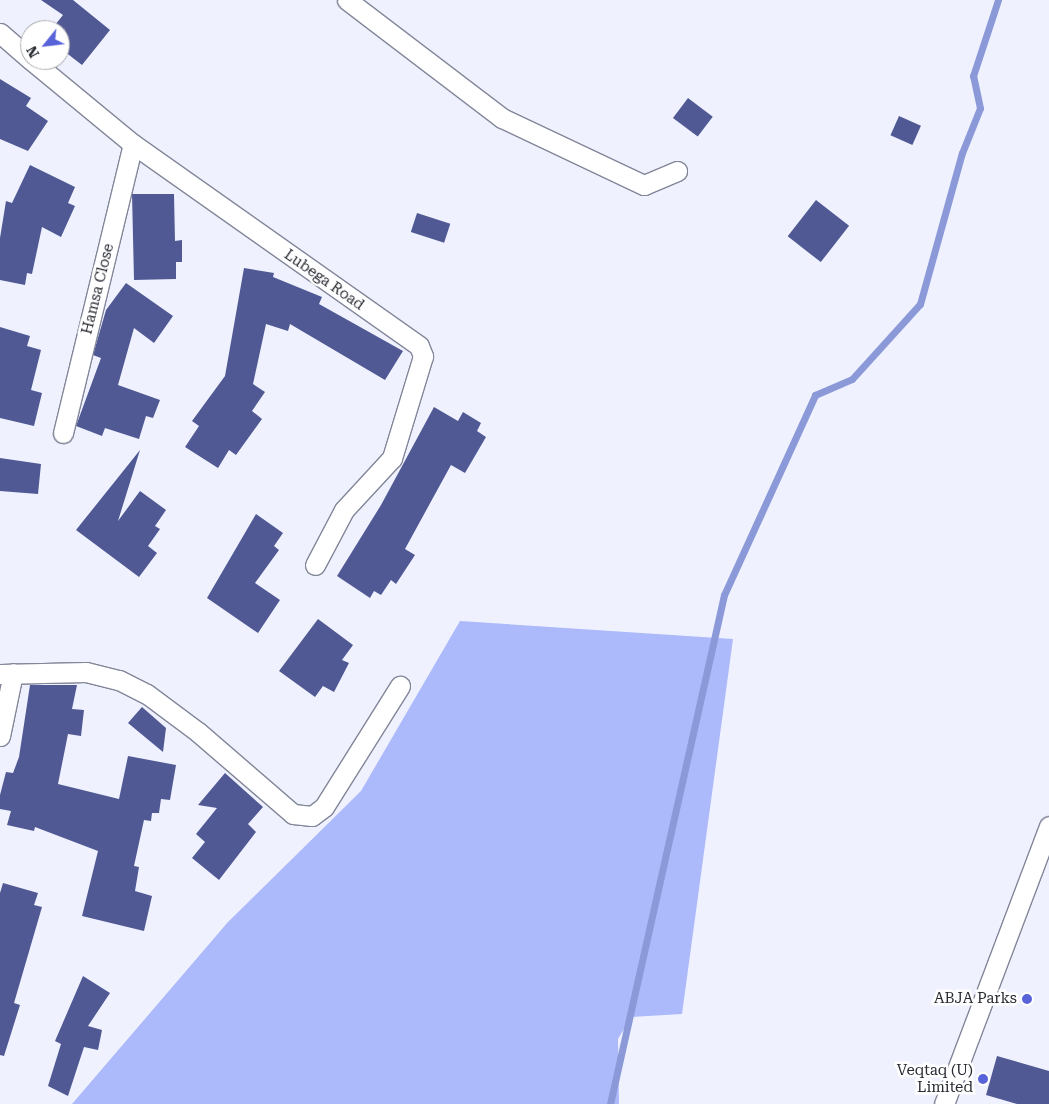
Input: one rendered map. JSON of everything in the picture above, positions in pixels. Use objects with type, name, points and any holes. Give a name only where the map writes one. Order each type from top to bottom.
[{"type":"street","points":[[347,0],[502,118],[644,185],[677,171]]},
{"type":"street","name":"Lubega Road","points":[[0,33],[20,51]]},
{"type":"street","name":"Lubega Road","points":[[42,70],[133,144],[420,346],[423,356],[392,458],[344,510],[315,565]]},
{"type":"street","name":"Hamsa Close","points":[[63,434],[133,144]]},
{"type":"street","points":[[0,736],[7,674],[86,672],[119,680],[147,694],[198,732],[293,814],[312,816],[324,806],[400,686]]},
{"type":"street","points":[[944,1104],[1049,826]]},
{"type":"shaded area","points":[[460,621],[733,639],[682,1014],[631,1017],[618,1039],[619,1104],[72,1104],[228,922],[361,791]]},
{"type":"building","points":[[41,0],[73,0],[110,30],[82,65],[70,56],[70,20],[59,20],[63,15]]},
{"type":"building","points":[[0,79],[31,98],[26,106],[48,121],[28,151],[0,139]]},
{"type":"building","points":[[688,98],[713,117],[698,137],[673,118]]},
{"type":"building","points":[[899,116],[921,126],[912,145],[890,135]]},
{"type":"building","points":[[30,165],[75,187],[68,203],[75,206],[61,237],[42,227],[32,274],[27,273],[25,285],[0,280],[0,238],[6,201],[12,203]]},
{"type":"building","points":[[132,194],[174,194],[175,241],[182,240],[182,262],[176,262],[176,279],[134,280]]},
{"type":"building","points":[[816,200],[849,226],[821,262],[788,236]]},
{"type":"building","points":[[417,213],[450,224],[444,243],[411,232]]},
{"type":"building","points":[[244,268],[274,273],[273,277],[322,297],[319,304],[403,351],[385,380],[290,324],[288,331],[266,324],[253,384],[265,392],[252,411],[262,419],[236,455],[229,450],[218,468],[185,447],[199,426],[192,421],[225,376]]},
{"type":"building","points":[[126,283],[173,316],[154,343],[134,328],[118,385],[160,400],[153,418],[146,416],[139,439],[105,428],[102,436],[76,426],[101,358],[93,355],[106,310]]},
{"type":"building","points":[[0,327],[30,336],[27,346],[41,350],[31,390],[42,393],[34,426],[0,418]]},
{"type":"building","points":[[434,407],[458,421],[463,412],[481,423],[477,431],[486,437],[465,473],[451,465],[405,549],[415,555],[396,584],[391,580],[381,595],[374,591],[370,598],[337,576],[381,505]]},
{"type":"building","points":[[140,450],[118,521],[140,491],[166,510],[155,526],[160,529],[148,546],[157,553],[139,577],[76,530]]},
{"type":"building","points":[[0,458],[41,464],[38,494],[0,491]]},
{"type":"building","points":[[256,514],[283,533],[274,546],[279,550],[255,583],[280,600],[258,633],[207,598]]},
{"type":"building","points":[[318,619],[353,645],[342,660],[349,663],[334,692],[323,686],[315,697],[279,671]]},
{"type":"building","points":[[30,685],[77,685],[72,709],[84,710],[81,736],[68,734],[58,784],[119,799],[128,756],[176,765],[170,800],[161,799],[159,813],[152,813],[151,821],[144,820],[134,866],[139,867],[135,891],[152,896],[144,931],[82,916],[98,851],[35,827],[34,831],[7,825],[11,811],[0,809],[0,795],[6,772],[13,773],[19,757]]},
{"type":"building","points":[[142,707],[166,728],[163,752],[128,723]]},
{"type":"building","points":[[225,773],[263,807],[248,824],[256,832],[219,880],[192,858],[205,842],[196,834],[217,808],[198,805]]},
{"type":"building","points":[[3,883],[38,893],[34,905],[42,907],[14,1003],[20,1005],[4,1056],[0,1055],[0,893]]},
{"type":"building","points":[[83,976],[110,993],[88,1026],[102,1030],[98,1050],[84,1047],[68,1096],[48,1086],[61,1044],[55,1041]]},
{"type":"building","points":[[997,1056],[1049,1071],[1049,1104],[1017,1104],[986,1095]]},
{"type":"waterway","points":[[610,1104],[724,595],[815,395],[852,379],[920,304],[962,153],[980,108],[973,76],[998,0]]},
{"type":"place","name":"ABJA Parks","points":[[1027,999]]},
{"type":"place","name":"Veqtaq (U) Limited","points":[[983,1079]]}]
